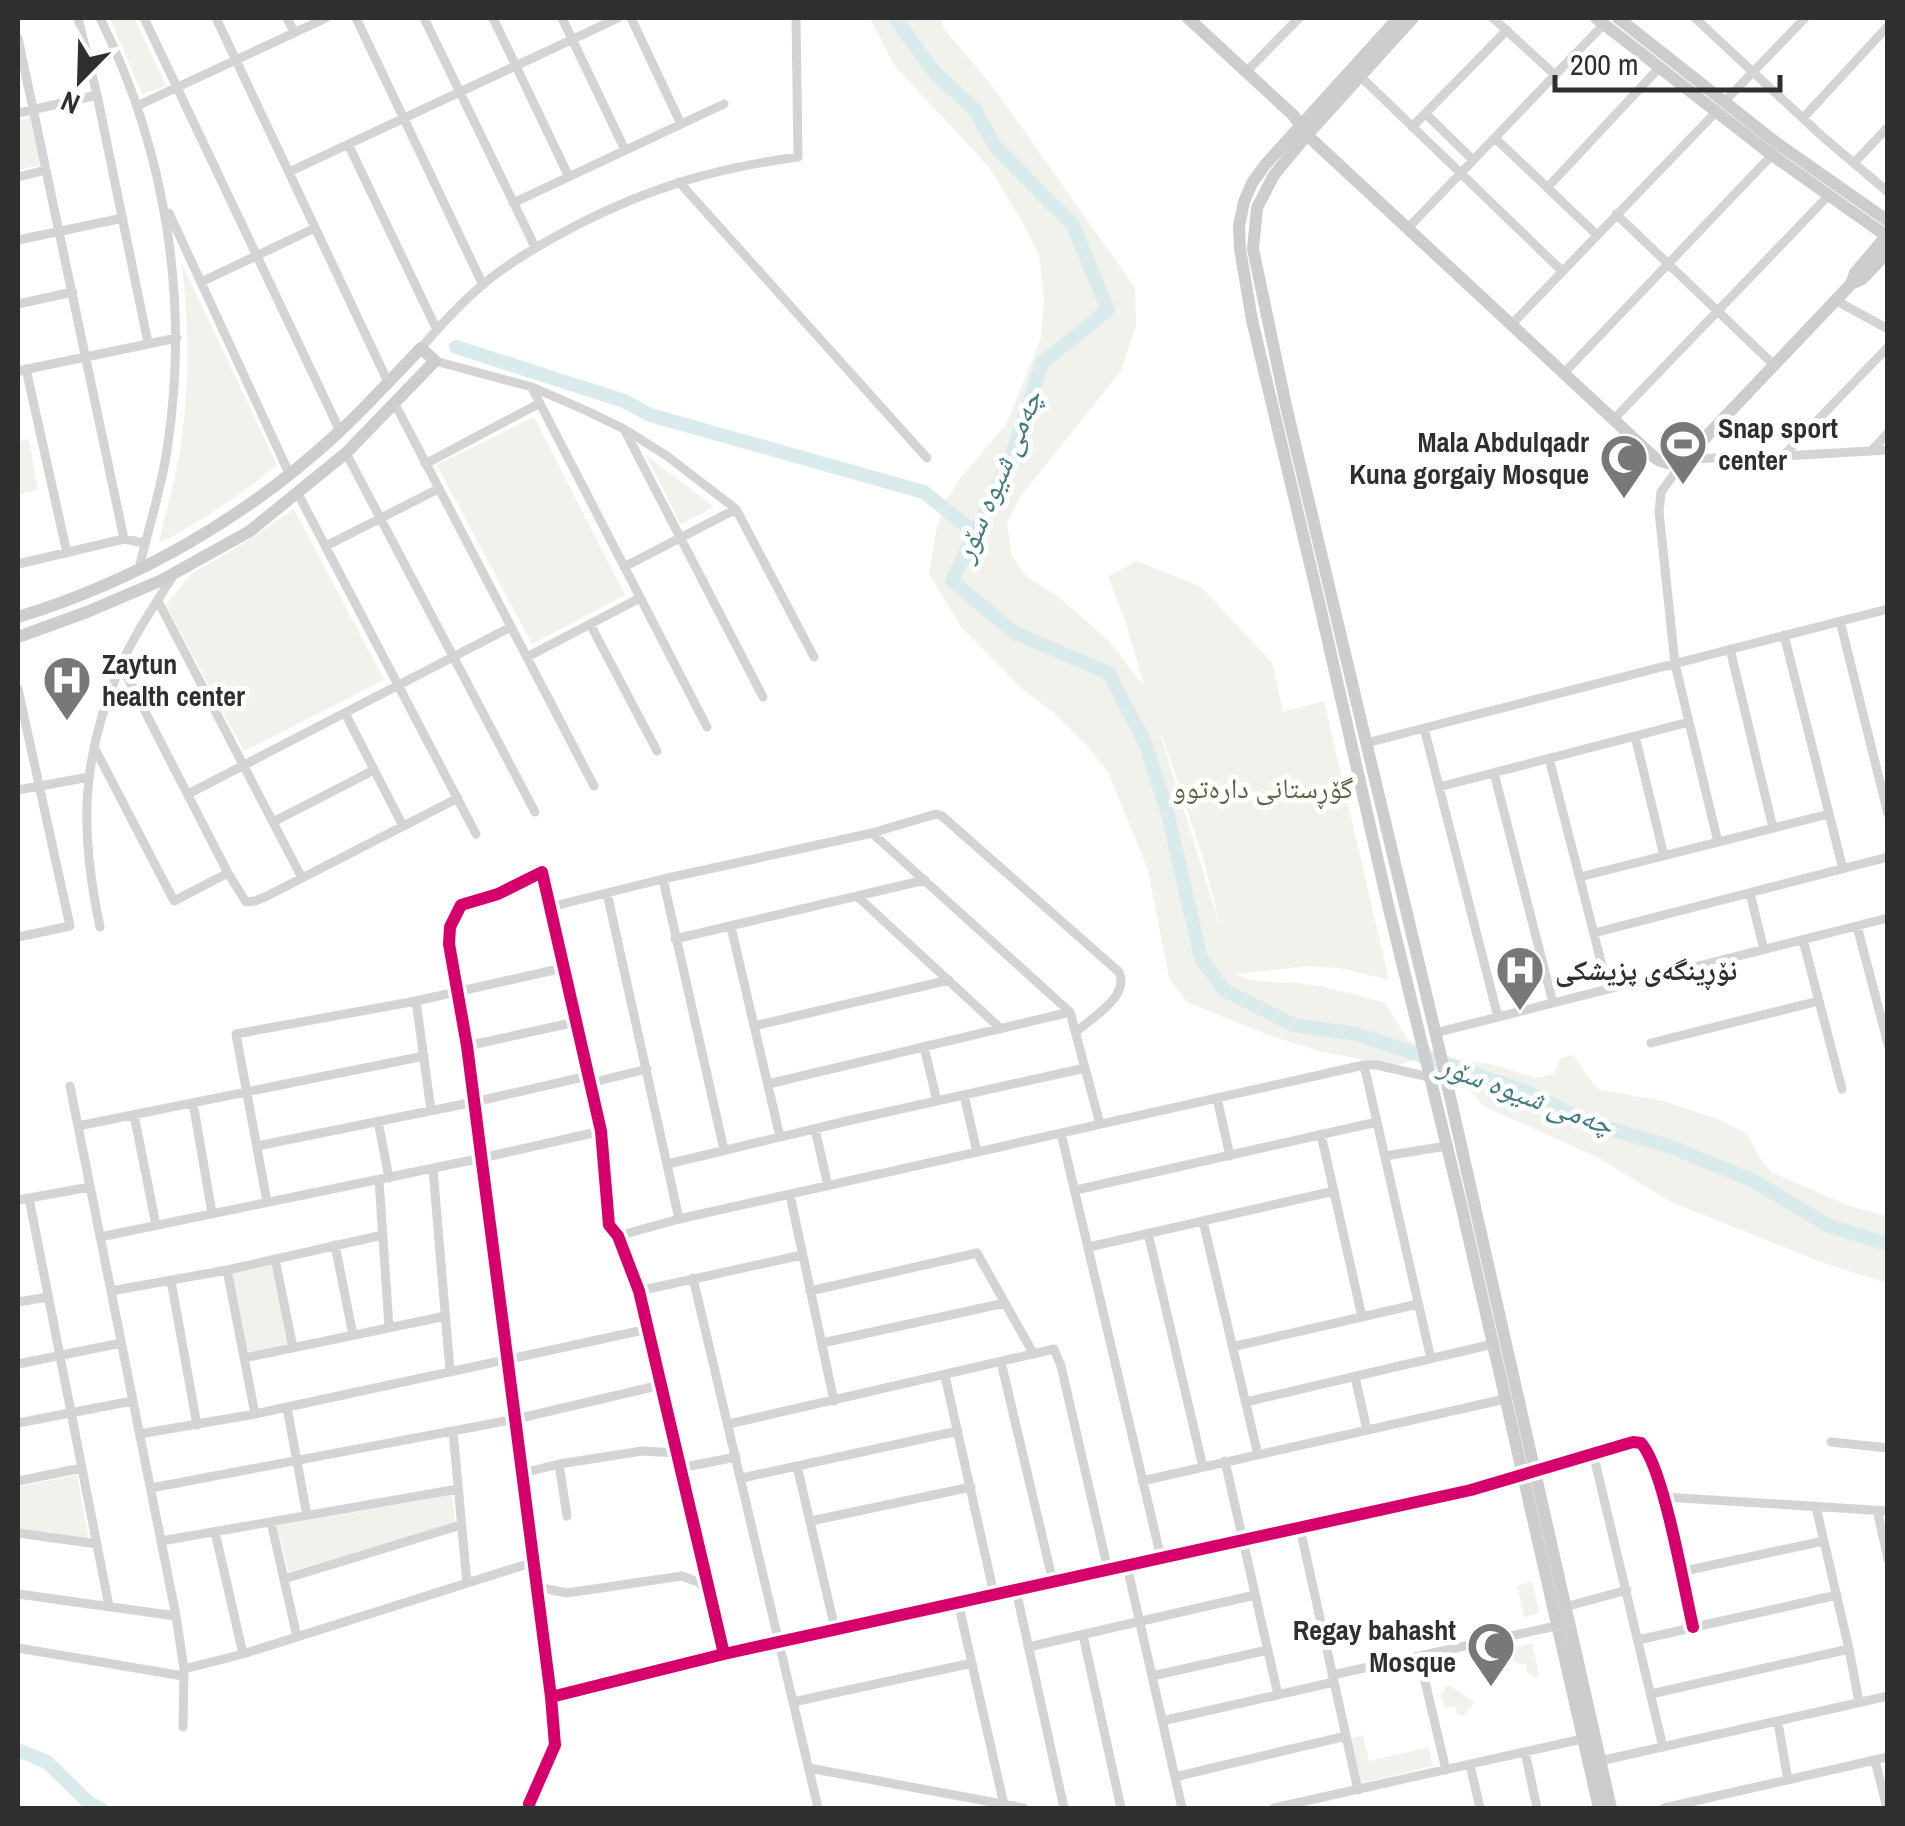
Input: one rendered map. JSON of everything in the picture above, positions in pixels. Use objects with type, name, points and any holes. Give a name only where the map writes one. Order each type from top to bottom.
[{"type":"main road","points":[[1398,18],[1304,129],[1263,194],[1257,208],[1253,250],[1419,1038],[1505,1399],[1565,1607],[1612,1808]]},
{"type":"main road","points":[[1304,129],[1413,18]]},
{"type":"main road","points":[[1196,20],[1304,129],[1564,374],[1655,458],[1673,464],[1685,459],[1851,284],[1862,279],[1882,254],[1887,236],[1772,156],[1618,18]]},
{"type":"main road","points":[[1600,21],[1659,68],[1888,218]]},
{"type":"main road","points":[[1865,222],[1879,235],[1882,254]]},
{"type":"main road","points":[[18,616],[84,594],[213,529],[340,431],[420,348],[435,362],[346,452],[250,531],[174,573],[88,612],[18,637]]},
{"type":"main road","points":[[238,511],[250,531]]},
{"type":"main road","points":[[1323,589],[1366,743],[1439,1048],[1556,1626],[1598,1808]]},
{"type":"street","points":[[78,18],[148,342]]},
{"type":"street","points":[[100,18],[137,106],[171,247],[177,338],[167,452],[139,569]]},
{"type":"street","points":[[144,18],[340,431]]},
{"type":"street","points":[[216,18],[388,382]]},
{"type":"street","points":[[287,18],[294,32]]},
{"type":"street","points":[[137,106],[326,18]]},
{"type":"street","points":[[356,18],[482,284]]},
{"type":"street","points":[[424,18],[535,247]]},
{"type":"street","points":[[494,18],[569,177]]},
{"type":"street","points":[[562,18],[625,150]]},
{"type":"street","points":[[289,172],[618,18]]},
{"type":"street","points":[[630,18],[681,124]]},
{"type":"street","points":[[420,348],[482,284],[535,247],[624,201],[738,166],[798,157],[796,18]]},
{"type":"street","points":[[1246,72],[1299,18]]},
{"type":"street","points":[[1493,18],[1555,75]]},
{"type":"street","points":[[1695,18],[1822,137],[1888,192]]},
{"type":"street","points":[[1511,324],[1800,19]]},
{"type":"street","points":[[1408,228],[1555,75],[1600,21]]},
{"type":"street","points":[[1804,118],[1888,26]]},
{"type":"street","points":[[1412,128],[1506,30]]},
{"type":"street","points":[[18,38],[124,539]]},
{"type":"street","points":[[1547,188],[1659,68]]},
{"type":"street","points":[[1360,76],[1562,272]]},
{"type":"street","points":[[18,113],[97,95]]},
{"type":"street","points":[[513,203],[724,104]]},
{"type":"street","points":[[1426,114],[1473,160]]},
{"type":"street","points":[[1854,162],[1888,126]]},
{"type":"street","points":[[1494,138],[1596,235]]},
{"type":"street","points":[[348,144],[436,330]]},
{"type":"street","points":[[1564,374],[1772,156]]},
{"type":"street","points":[[18,176],[46,170]]},
{"type":"street","points":[[679,182],[927,458]]},
{"type":"street","points":[[1614,419],[1828,195]]},
{"type":"street","points":[[162,197],[290,473]]},
{"type":"street","points":[[1616,214],[1774,365]]},
{"type":"street","points":[[18,240],[123,218]]},
{"type":"street","points":[[201,282],[316,228]]},
{"type":"street","points":[[18,304],[72,292]]},
{"type":"street","points":[[1836,300],[1888,328]]},
{"type":"street","points":[[67,553],[22,370],[177,338]]},
{"type":"street","points":[[1783,456],[1888,347]]},
{"type":"street","points":[[435,362],[532,387],[624,429],[667,456],[736,509],[814,657]]},
{"type":"street","points":[[532,387],[707,728]]},
{"type":"street","points":[[426,464],[540,403]]},
{"type":"street","points":[[395,404],[594,786]]},
{"type":"street","points":[[624,429],[763,696]]},
{"type":"street","points":[[1871,451],[1888,433]]},
{"type":"street","points":[[1718,842],[1676,664],[1659,512],[1661,492],[1685,459],[1888,450]]},
{"type":"street","points":[[346,452],[535,812]]},
{"type":"street","points":[[326,546],[438,489]]},
{"type":"street","points":[[297,492],[476,834]]},
{"type":"street","points":[[624,567],[736,509]]},
{"type":"street","points":[[18,564],[124,539],[145,542]]},
{"type":"street","points":[[100,928],[86,828],[88,777],[94,747],[121,664],[174,573]]},
{"type":"street","points":[[527,657],[640,598]]},
{"type":"street","points":[[158,600],[302,878]]},
{"type":"street","points":[[1366,743],[1888,608]]},
{"type":"street","points":[[1840,621],[1888,814]]},
{"type":"street","points":[[590,624],[657,751]]},
{"type":"street","points":[[188,794],[511,627]]},
{"type":"street","points":[[1784,635],[1843,869]]},
{"type":"street","points":[[1730,649],[1773,828]]},
{"type":"street","points":[[121,664],[243,900],[267,896],[458,798]]},
{"type":"street","points":[[18,689],[70,926],[18,937]]},
{"type":"street","points":[[345,713],[403,826]]},
{"type":"street","points":[[1439,787],[1689,722]]},
{"type":"street","points":[[1424,728],[1498,1017]]},
{"type":"street","points":[[1635,736],[1664,856]]},
{"type":"street","points":[[94,747],[174,901],[228,873]]},
{"type":"street","points":[[1549,758],[1608,989]]},
{"type":"street","points":[[1876,767],[1888,764]]},
{"type":"street","points":[[273,822],[374,770]]},
{"type":"street","points":[[1494,773],[1553,1003]]},
{"type":"street","points":[[18,790],[88,777]]},
{"type":"street","points":[[550,907],[872,833],[933,814],[942,816],[1119,972],[1123,980],[1121,989],[1077,1032]]},
{"type":"street","points":[[1580,878],[1829,814]]},
{"type":"street","points":[[872,833],[1070,1012],[1100,1124]]},
{"type":"street","points":[[1594,933],[1888,857]]},
{"type":"street","points":[[529,1804],[555,1746],[551,1697],[482,1158],[448,944],[450,927],[462,905],[498,894],[542,872],[601,1131],[609,1225],[618,1236],[639,1292],[724,1654]]},
{"type":"street","points":[[663,879],[724,1150]]},
{"type":"street","points":[[676,939],[925,880]]},
{"type":"street","points":[[607,892],[680,1219]]},
{"type":"street","points":[[1750,892],[1764,950]]},
{"type":"street","points":[[858,896],[1001,1029]]},
{"type":"street","points":[[1435,1032],[1888,918]]},
{"type":"street","points":[[731,926],[780,1137]]},
{"type":"street","points":[[1857,926],[1888,1044]]},
{"type":"street","points":[[1803,940],[1842,1089]]},
{"type":"street","points":[[267,1202],[236,1034],[563,968]]},
{"type":"street","points":[[754,1026],[948,980]]},
{"type":"street","points":[[416,1000],[431,1110]]},
{"type":"street","points":[[1652,1043],[1819,1001]]},
{"type":"street","points":[[768,1084],[1070,1012]]},
{"type":"street","points":[[466,1046],[576,1022]]},
{"type":"street","points":[[924,1047],[937,1101]]},
{"type":"street","points":[[78,1126],[424,1056]]},
{"type":"street","points":[[618,1236],[1364,1065],[1429,1075]]},
{"type":"street","points":[[1364,1065],[1431,1358]]},
{"type":"street","points":[[257,1146],[647,1068]]},
{"type":"street","points":[[668,1164],[1085,1068]]},
{"type":"street","points":[[70,1086],[176,1616],[184,1673],[182,1727]]},
{"type":"street","points":[[964,1095],[977,1152]]},
{"type":"street","points":[[1217,1098],[1230,1156]]},
{"type":"street","points":[[192,1103],[212,1213]]},
{"type":"street","points":[[134,1115],[156,1225]]},
{"type":"street","points":[[378,1122],[389,1327]]},
{"type":"street","points":[[1076,1190],[1377,1122]]},
{"type":"street","points":[[814,1129],[828,1186]]},
{"type":"street","points":[[100,1237],[601,1131]]},
{"type":"street","points":[[1062,1132],[1161,1558]]},
{"type":"street","points":[[1321,1134],[1362,1316]]},
{"type":"street","points":[[1385,1156],[1446,1146]]},
{"type":"street","points":[[433,1168],[450,1371]]},
{"type":"street","points":[[90,1187],[23,1199],[48,1297],[109,1606]]},
{"type":"street","points":[[1088,1246],[1334,1191]]},
{"type":"street","points":[[790,1195],[834,1401]]},
{"type":"street","points":[[1203,1221],[1258,1455]]},
{"type":"street","points":[[1148,1233],[1203,1466]]},
{"type":"street","points":[[111,1290],[227,1270],[383,1235]]},
{"type":"street","points":[[336,1245],[353,1335]]},
{"type":"street","points":[[810,1291],[977,1253],[1033,1353]]},
{"type":"street","points":[[639,1292],[802,1254]]},
{"type":"street","points":[[276,1259],[293,1348]]},
{"type":"street","points":[[227,1270],[256,1414]]},
{"type":"street","points":[[693,1278],[818,1808]]},
{"type":"street","points":[[172,1281],[197,1425]]},
{"type":"street","points":[[18,1302],[48,1297]]},
{"type":"street","points":[[822,1343],[1005,1303]]},
{"type":"street","points":[[1232,1347],[1418,1304]]},
{"type":"street","points":[[244,1358],[446,1316]]},
{"type":"street","points":[[140,1434],[256,1414],[648,1329]]},
{"type":"street","points":[[18,1364],[121,1343]]},
{"type":"street","points":[[1246,1402],[1492,1344]]},
{"type":"street","points":[[728,1424],[1054,1349],[1108,1570]]},
{"type":"street","points":[[1001,1362],[1053,1582]]},
{"type":"street","points":[[946,1376],[994,1594]]},
{"type":"street","points":[[1355,1377],[1366,1430]]},
{"type":"street","points":[[151,1488],[516,1419],[660,1384]]},
{"type":"street","points":[[1142,1481],[1505,1399]]},
{"type":"street","points":[[18,1423],[132,1400]]},
{"type":"street","points":[[287,1407],[307,1516]]},
{"type":"street","points":[[453,1431],[467,1583]]},
{"type":"street","points":[[742,1478],[958,1431]]},
{"type":"street","points":[[551,1697],[835,1629],[1471,1490],[1633,1442],[1641,1442],[1647,1449],[1664,1497],[1692,1628]]},
{"type":"street","points":[[1831,1442],[1888,1448]]},
{"type":"street","points":[[523,1472],[642,1450],[676,1454]]},
{"type":"street","points":[[1593,1453],[1662,1747]]},
{"type":"street","points":[[680,1468],[736,1457]]},
{"type":"street","points":[[1225,1461],[1278,1695]]},
{"type":"street","points":[[559,1464],[568,1516]]},
{"type":"street","points":[[797,1466],[835,1629]]},
{"type":"street","points":[[18,1482],[82,1468]]},
{"type":"street","points":[[811,1521],[970,1487]]},
{"type":"street","points":[[162,1541],[458,1489]]},
{"type":"street","points":[[1664,1497],[1882,1511],[1888,1559]]},
{"type":"street","points":[[1816,1507],[1859,1702]]},
{"type":"street","points":[[271,1522],[297,1637]]},
{"type":"street","points":[[284,1579],[461,1524]]},
{"type":"street","points":[[1300,1528],[1358,1790]]},
{"type":"street","points":[[216,1532],[243,1654]]},
{"type":"street","points":[[18,1533],[97,1544]]},
{"type":"street","points":[[1680,1572],[1824,1542]]},
{"type":"street","points":[[18,1648],[184,1673],[534,1562]]},
{"type":"street","points":[[1127,1566],[1182,1808]]},
{"type":"street","points":[[537,1586],[567,1593],[682,1576],[698,1582],[710,1594]]},
{"type":"street","points":[[1016,1590],[1064,1808]]},
{"type":"street","points":[[1565,1607],[1627,1590]]},
{"type":"street","points":[[18,1594],[176,1616]]},
{"type":"street","points":[[1028,1647],[1255,1595]]},
{"type":"street","points":[[1638,1640],[1837,1595]]},
{"type":"street","points":[[958,1602],[1004,1805]]},
{"type":"street","points":[[1162,1721],[1556,1626]]},
{"type":"street","points":[[1083,1635],[1122,1808]]},
{"type":"street","points":[[1650,1694],[1849,1649]]},
{"type":"street","points":[[1152,1676],[1268,1650]]},
{"type":"street","points":[[1419,1656],[1446,1770]]},
{"type":"street","points":[[793,1702],[972,1662]]},
{"type":"street","points":[[1600,1761],[1888,1696]]},
{"type":"street","points":[[1778,1723],[1788,1780]]},
{"type":"street","points":[[1175,1778],[1346,1736]]},
{"type":"street","points":[[1274,1808],[1582,1740]]},
{"type":"street","points":[[1525,1752],[1538,1808]]},
{"type":"street","points":[[1664,1808],[1888,1757]]},
{"type":"street","points":[[1875,1760],[1886,1808]]},
{"type":"street","points":[[1470,1764],[1480,1808]]},
{"type":"street","points":[[809,1768],[1024,1808]]},
{"type":"green space","points":[[110,18],[134,18],[166,86],[142,94]]},
{"type":"green space","name":"گۆڕستانی دارەتوو","points":[[870,18],[942,18],[943,28],[993,87],[1135,288],[1136,325],[1121,371],[1020,497],[1007,523],[1012,557],[1027,577],[1056,595],[1108,640],[1144,686],[1108,577],[1136,561],[1200,586],[1273,664],[1283,712],[1324,701],[1389,980],[1340,968],[1309,966],[1235,974],[1258,981],[1320,987],[1385,1003],[1408,1040],[1456,1059],[1537,1078],[1554,1074],[1561,1058],[1573,1055],[1601,1090],[1663,1101],[1717,1119],[1747,1134],[1771,1172],[1849,1206],[1887,1216],[1887,1283],[1819,1261],[1671,1202],[1597,1157],[1484,1106],[1460,1079],[1413,1060],[1395,1066],[1319,1051],[1187,1002],[1169,978],[1148,870],[1109,774],[1053,712],[1020,687],[962,628],[929,574],[937,527],[946,502],[959,480],[1007,423],[1041,338],[1044,297],[1039,255],[989,167],[894,65]],"holes":[[[1162,735],[1203,858],[1222,933]]]},
{"type":"green space","points":[[30,118],[40,165],[18,170],[18,121]]},
{"type":"green space","points":[[182,264],[277,465],[250,487],[162,542],[159,541],[178,462],[186,404]]},
{"type":"green space","points":[[534,417],[625,595],[532,644],[437,465]]},
{"type":"green space","points":[[29,439],[38,490],[18,495],[18,441]]},
{"type":"green space","points":[[645,454],[714,507],[681,524]]},
{"type":"green space","points":[[294,509],[384,680],[244,751],[166,605],[191,574]]},
{"type":"green space","points":[[271,1265],[288,1344],[247,1352],[230,1273]]},
{"type":"green space","points":[[77,1475],[89,1540],[18,1530],[18,1487]]},
{"type":"green space","points":[[452,1495],[455,1523],[289,1572],[277,1526]]},
{"type":"green space","points":[[1532,1582],[1539,1613],[1524,1617],[1517,1586]]},
{"type":"green space","points":[[1532,1643],[1539,1675],[1535,1678],[1526,1664],[1518,1664],[1501,1650]]},
{"type":"green space","points":[[1451,1686],[1474,1702],[1463,1716],[1455,1706],[1444,1708],[1441,1693],[1444,1687]]},
{"type":"green space","points":[[1363,1735],[1369,1761],[1429,1747],[1433,1766],[1361,1783],[1351,1738]]},
{"type":"waterway","name":"چەمی شیوە سۆر","points":[[895,18],[935,73],[976,111],[994,145],[1073,225],[1108,310],[1042,363],[1012,455],[952,581],[1015,633],[1109,673],[1146,745],[1168,815],[1201,958],[1224,990],[1294,1025],[1356,1034],[1525,1091],[1587,1122],[1671,1147],[1752,1180],[1829,1226],[1888,1244]]},
{"type":"waterway","points":[[456,347],[624,401],[650,415],[924,492],[975,533]]},
{"type":"waterway","points":[[18,1750],[47,1762],[89,1803],[100,1808]]},
{"type":"cycle path","points":[[529,1804],[555,1745],[551,1697],[467,1046],[449,944],[450,927],[461,905],[498,894],[542,872],[601,1131],[609,1225],[618,1236],[639,1291],[724,1654]]},
{"type":"cycle path","points":[[551,1697],[724,1654],[1471,1490],[1633,1442],[1641,1443],[1658,1477],[1693,1627]]},
{"type":"place","name":"Snap sport center","points":[[1683,486]]},
{"type":"place","name":"Mala Abdulqadr Kuna gorgaiy Mosque","points":[[1624,500]]},
{"type":"place","name":"Zaytun health center","points":[[67,722]]},
{"type":"place","name":"نۆڕینگەی پزیشکی","points":[[1520,1012]]},
{"type":"place","name":"Regay bahasht Mosque","points":[[1491,1688]]}]
